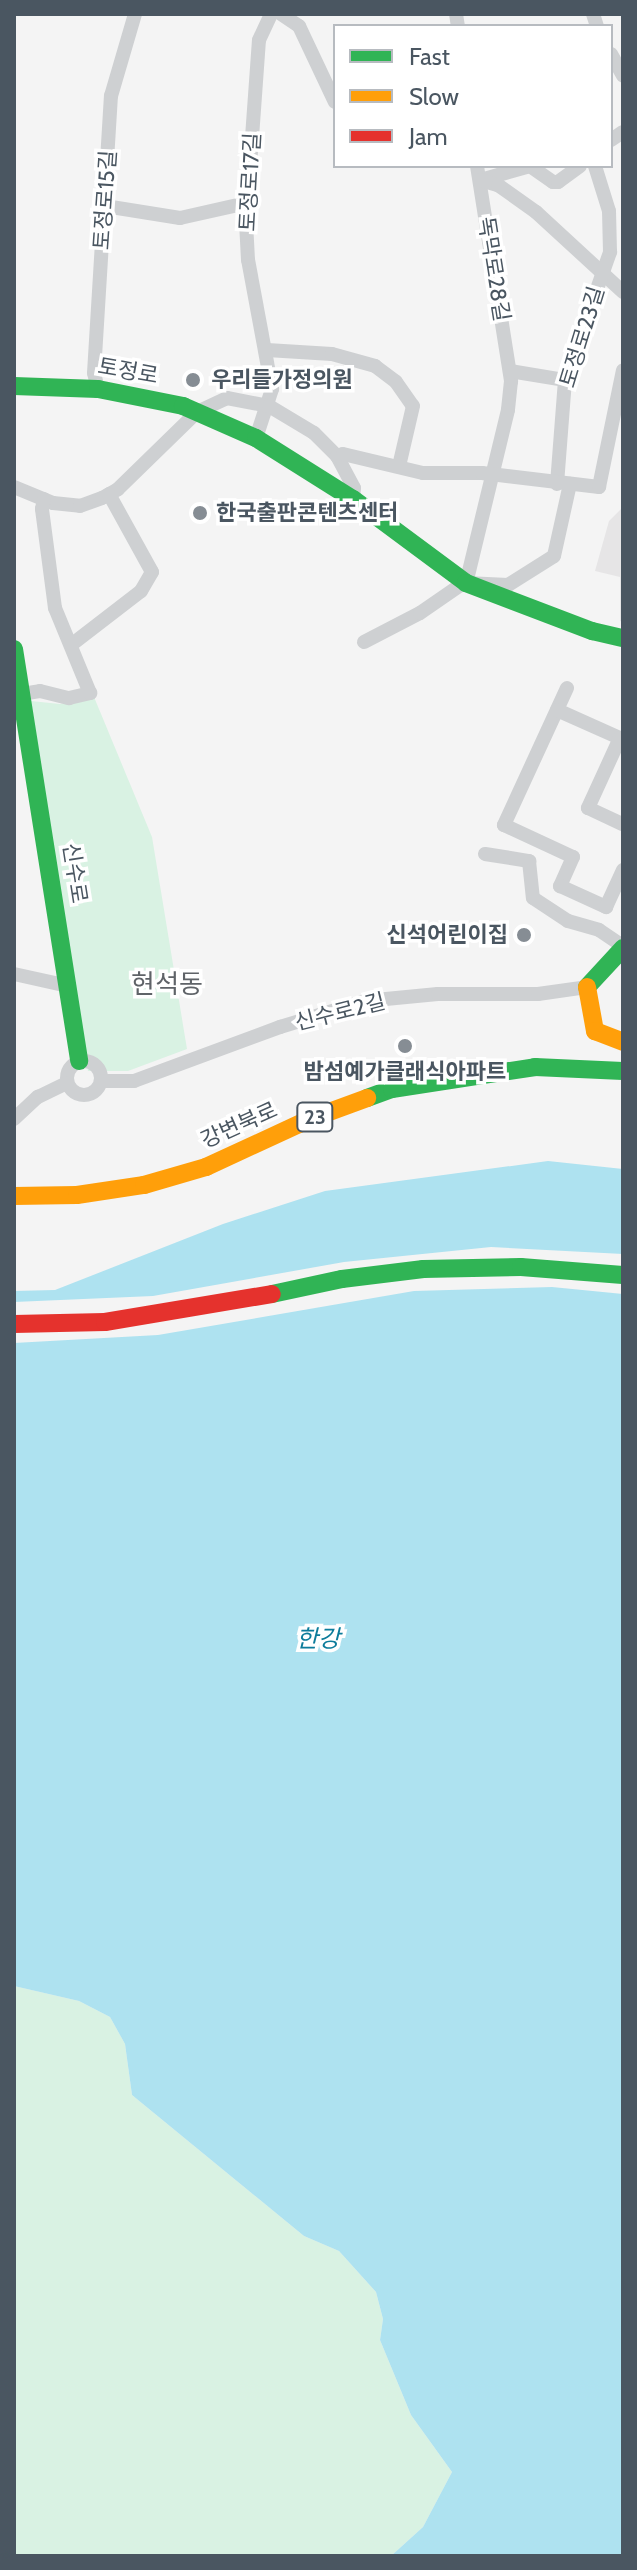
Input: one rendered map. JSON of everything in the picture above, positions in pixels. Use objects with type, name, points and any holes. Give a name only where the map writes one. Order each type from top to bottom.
[{"type":"main road","name":"토정로","points":[[14,386],[98,389],[197,412],[256,438],[353,499],[465,582],[592,631],[623,638]]},
{"type":"main road","name":"신수로","points":[[14,649],[17,694],[79,1061]]},
{"type":"main road","points":[[623,947],[587,987],[595,1031],[623,1042]]},
{"type":"main road","name":"강변북로","points":[[14,1196],[77,1195],[144,1185],[206,1167],[310,1119],[392,1089],[535,1067],[623,1071]]},
{"type":"main road","points":[[14,1324],[105,1322],[215,1306],[342,1279],[423,1269],[521,1267],[623,1275]]},
{"type":"street","name":"토정로15길","points":[[98,389],[94,373],[111,96],[135,14]]},
{"type":"street","name":"토정로17길","points":[[256,438],[269,406],[272,389],[248,260],[247,203],[259,40],[271,14]]},
{"type":"street","points":[[281,14],[299,26],[333,98]]},
{"type":"street","points":[[613,58],[623,76]]},
{"type":"street","points":[[479,173],[515,168]]},
{"type":"street","points":[[533,168],[553,182],[558,182],[577,168]]},
{"type":"street","name":"토정로23길","points":[[465,582],[508,585],[554,556],[564,484],[565,380],[610,252],[609,211],[596,168]]},
{"type":"street","points":[[479,173],[536,212],[623,292]]},
{"type":"street","name":"독막로28길","points":[[465,582],[508,410],[510,371],[479,173]]},
{"type":"street","points":[[105,206],[180,218],[247,203]]},
{"type":"street","points":[[267,350],[332,354],[375,366],[396,382],[413,406],[399,466]]},
{"type":"street","points":[[337,456],[423,473],[493,476],[599,487],[623,370]]},
{"type":"street","points":[[510,371],[565,380]]},
{"type":"street","points":[[14,487],[44,499],[80,506],[109,494],[197,412],[227,398],[269,406],[314,433],[337,456],[354,488],[353,499]]},
{"type":"street","points":[[71,645],[141,591],[152,572],[109,494]]},
{"type":"street","points":[[17,694],[40,691],[69,698],[90,693],[55,608],[42,509],[44,499]]},
{"type":"street","points":[[364,642],[420,613],[465,582]]},
{"type":"street","points":[[567,688],[504,825],[573,857],[560,886],[606,907],[623,870]]},
{"type":"street","points":[[557,710],[620,738],[588,808],[623,824]]},
{"type":"street","points":[[485,854],[529,861],[533,898],[568,921],[599,930],[623,947]]},
{"type":"street","points":[[14,974],[68,986]]},
{"type":"street","name":"신수로2길","points":[[101,1081],[134,1081],[280,1027],[365,1001],[438,994],[538,994],[587,987]]},
{"type":"street","points":[[79,1061],[89,1061],[97,1067],[101,1081],[95,1091],[85,1095],[74,1092],[67,1083],[70,1067],[79,1061]]},
{"type":"street","points":[[14,1119],[38,1097],[67,1083]]},
{"type":"shaded area","points":[[623,507],[623,622],[620,621],[620,577],[595,571],[609,521]]},
{"type":"green space","points":[[94,697],[152,837],[187,1049],[128,1071],[88,1071],[31,701],[60,704]]},
{"type":"green space","points":[[14,1986],[79,2001],[110,2017],[125,2044],[132,2095],[304,2236],[339,2251],[376,2292],[383,2319],[380,2340],[411,2415],[452,2472],[423,2527],[391,2556],[14,2556]]},
{"type":"water","name":"한강","points":[[548,1161],[623,1169],[623,2556],[391,2556],[423,2527],[452,2472],[411,2415],[380,2340],[383,2319],[376,2292],[339,2251],[304,2236],[132,2095],[125,2044],[110,2017],[79,2001],[14,1986],[14,1291],[55,1290],[223,1224],[325,1191]]},
{"type":"pier","points":[[491,1247],[623,1254],[623,1294],[552,1287],[414,1291],[158,1335],[14,1343],[14,1302],[153,1296],[344,1262]]},
{"type":"traffic: fast","points":[[14,386],[98,389],[183,406],[256,438],[353,499],[466,583],[592,631],[623,638]]},
{"type":"traffic: fast","points":[[14,649],[79,1061]]},
{"type":"traffic: fast","points":[[587,987],[623,948]]},
{"type":"traffic: fast","points":[[367,1098],[392,1089],[535,1067],[623,1071]]},
{"type":"traffic: fast","points":[[272,1294],[342,1279],[423,1269],[521,1267],[623,1275]]},
{"type":"traffic: slow","points":[[587,987],[595,1031],[623,1042]]},
{"type":"traffic: slow","points":[[14,1196],[77,1195],[144,1185],[206,1167],[310,1119],[367,1098]]},
{"type":"traffic: jam","points":[[14,1324],[105,1322],[272,1294]]},
{"type":"place","name":"우리들가정의원","points":[[193,380]]},
{"type":"place","name":"한국출판콘텐츠센터","points":[[200,513]]},
{"type":"place","name":"신석어린이집","points":[[524,935]]},
{"type":"place","name":"밤섬예가클래식아파트","points":[[405,1046]]},
{"type":"district","name":"현석동","points":[[167,985]]}]
